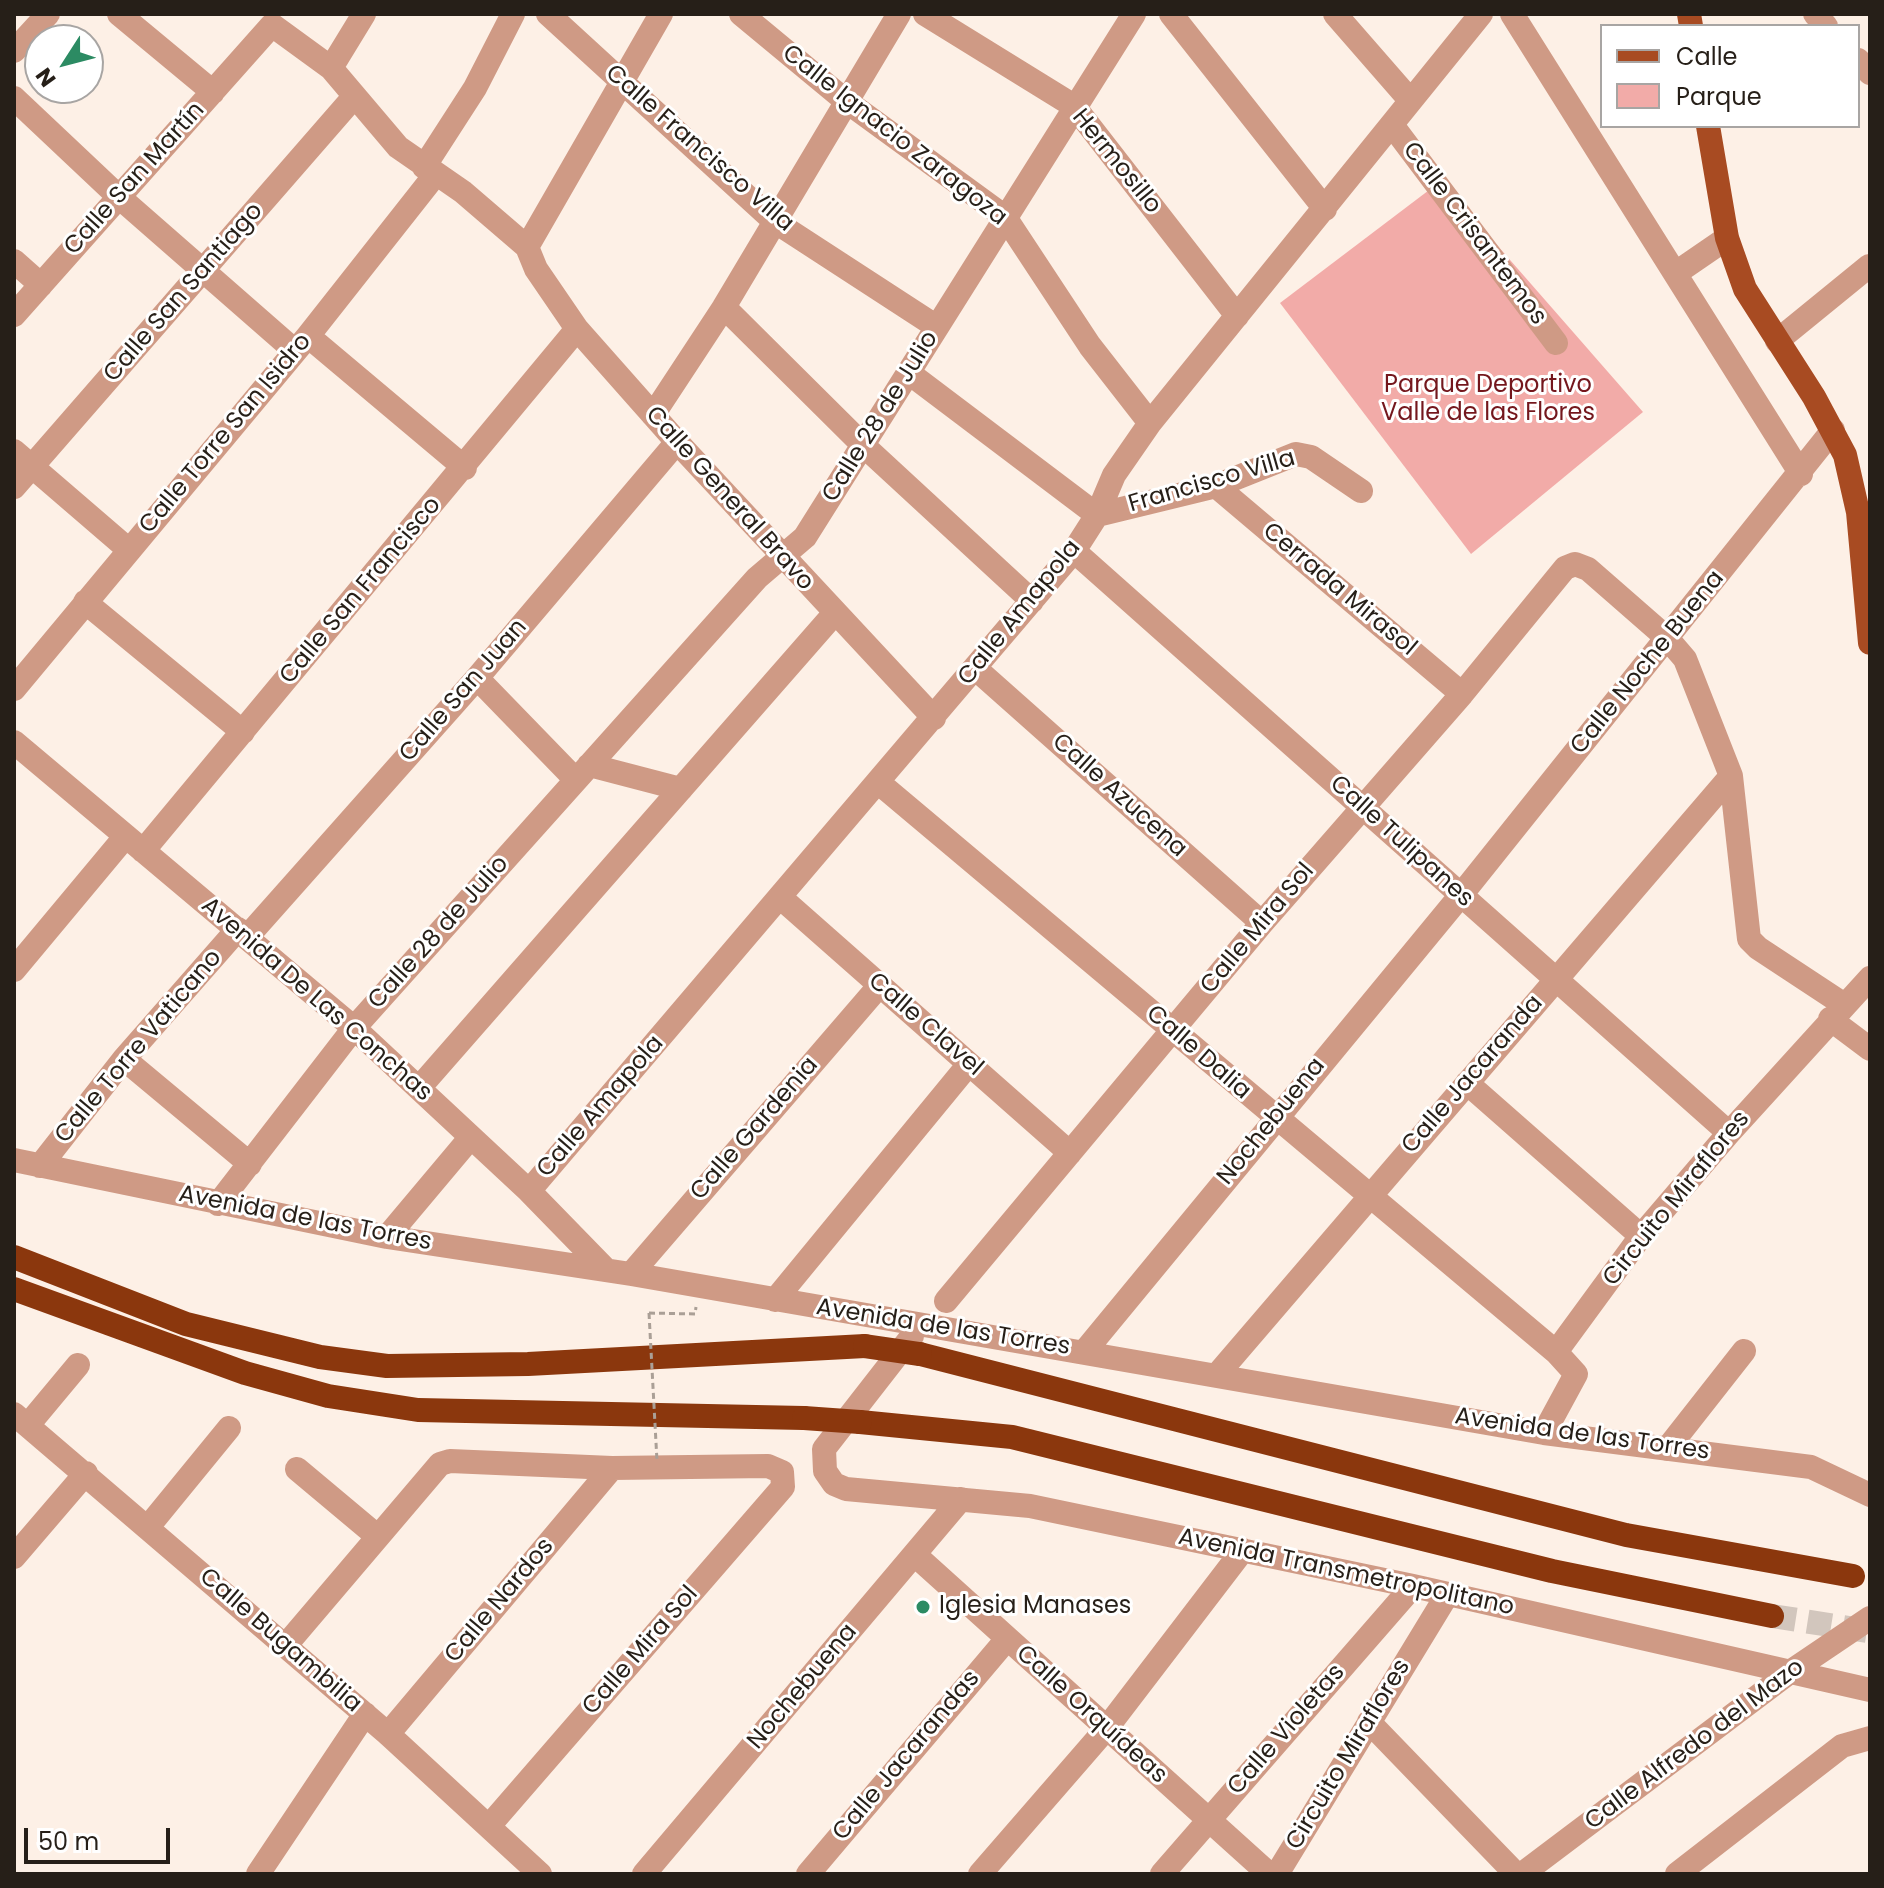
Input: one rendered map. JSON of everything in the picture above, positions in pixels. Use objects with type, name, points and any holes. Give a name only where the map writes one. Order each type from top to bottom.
[{"type":"highway","points":[[14,1257],[186,1324],[320,1357],[387,1366],[528,1364],[865,1346],[920,1354],[1626,1535],[1853,1576]]},
{"type":"highway","points":[[14,1289],[245,1373],[328,1396],[418,1410],[804,1418],[1012,1437],[1552,1571],[1772,1616]]},
{"type":"main road","points":[[1708,128],[1727,238],[1745,289],[1833,430],[1864,507],[1870,643]]},
{"type":"street","points":[[119,14],[213,92]]},
{"type":"street","points":[[331,68],[364,14]]},
{"type":"street","name":"Calle Torre San Isidro","points":[[14,689],[302,343],[429,171],[513,14]]},
{"type":"street","name":"Calle Francisco Villa","points":[[548,14],[774,221],[937,327]]},
{"type":"street","points":[[532,258],[661,14]]},
{"type":"street","name":"Calle Ignacio Zaragoza","points":[[741,14],[846,101],[1005,217],[1090,346],[1150,423]]},
{"type":"street","points":[[653,415],[724,307],[899,14]]},
{"type":"street","name":"Hermosillo","points":[[925,14],[1074,106],[1237,316]]},
{"type":"street","name":"Calle 28 de Julio","points":[[218,1204],[354,1028],[757,578],[805,537],[1134,14]]},
{"type":"street","points":[[1171,14],[1325,209]]},
{"type":"street","points":[[1335,14],[1410,100]]},
{"type":"street","name":"Calle Amapola","points":[[529,1191],[1074,551],[1097,515],[1114,475],[1150,423],[1481,14]]},
{"type":"street","points":[[1512,14],[1801,474]]},
{"type":"street","points":[[14,51],[42,16]]},
{"type":"street","name":"Calle San Martín","points":[[14,315],[213,92],[263,27]]},
{"type":"street","name":"Calle General Bravo","points":[[263,27],[331,68],[353,98],[398,147],[463,192],[532,258],[577,329],[781,559],[934,718]]},
{"type":"street","points":[[14,98],[203,272],[302,343],[465,468]]},
{"type":"street","name":"Calle San Santiago","points":[[14,487],[23,459],[203,272],[353,98]]},
{"type":"street","name":"Calle Crisantemos","points":[[1392,125],[1556,343]]},
{"type":"street","points":[[1676,273],[1727,238]]},
{"type":"street","points":[[14,261],[41,285]]},
{"type":"street","points":[[1777,341],[1869,266]]},
{"type":"street","points":[[724,307],[864,446],[1032,601]]},
{"type":"street","name":"Calle San Francisco","points":[[14,970],[243,732],[465,468],[577,329]]},
{"type":"street","name":"Francisco Villa","points":[[909,373],[1097,515],[1216,486],[1296,454],[1311,457],[1361,491]]},
{"type":"street","name":"Calle Noche Buena","points":[[1461,895],[1801,474],[1833,430]]},
{"type":"street","name":"Calle San Juan","points":[[243,933],[477,678],[677,442]]},
{"type":"street","points":[[23,459],[129,550]]},
{"type":"street","name":"Cerrada Mirasol","points":[[1216,486],[1462,694]]},
{"type":"street","name":"Calle Tulipanes","points":[[1074,551],[1729,1133]]},
{"type":"street","name":"Calle Mira Sol","points":[[946,1301],[1171,1030],[1462,694],[1565,568],[1575,564],[1588,569],[1667,638]]},
{"type":"street","points":[[85,602],[243,732]]},
{"type":"street","points":[[419,1088],[834,614]]},
{"type":"street","points":[[1667,638],[1685,659],[1731,776],[1749,939],[1837,1011],[1870,1049]]},
{"type":"street","name":"Calle Azucena","points":[[976,669],[1262,923]]},
{"type":"street","points":[[477,678],[583,772],[681,789]]},
{"type":"street","name":"Avenida De Las Conchas","points":[[14,742],[354,1028],[529,1191],[606,1270]]},
{"type":"street","name":"Calle Jacaranda","points":[[1216,1376],[1367,1196],[1731,776]]},
{"type":"street","name":"Calle Dalia","points":[[879,783],[1556,1352]]},
{"type":"street","name":"Nochebuena","points":[[1085,1351],[1274,1118],[1461,895]]},
{"type":"street","name":"Calle Clavel","points":[[781,898],[1070,1153]]},
{"type":"street","name":"Calle Torre Vaticano","points":[[40,1166],[124,1059],[243,933]]},
{"type":"street","name":"Circuito Miraflores","points":[[1556,1352],[1641,1236],[1837,1011],[1870,978]]},
{"type":"street","name":"Calle Gardenia","points":[[631,1274],[880,985]]},
{"type":"street","points":[[124,1059],[250,1164]]},
{"type":"street","points":[[775,1300],[969,1064]]},
{"type":"street","points":[[1467,1083],[1641,1236]]},
{"type":"street","points":[[387,1237],[471,1137]]},
{"type":"street","name":"Avenida de las Torres","points":[[14,1160],[387,1237],[631,1274],[1544,1433],[1811,1467],[1870,1495]]},
{"type":"street","name":"Avenida Transmetropolitano","points":[[921,1325],[824,1449],[825,1471],[834,1484],[846,1489],[1030,1506],[1413,1586],[1870,1690]]},
{"type":"street","points":[[1667,1449],[1744,1351]]},
{"type":"street","points":[[1544,1433],[1576,1374],[1556,1352]]},
{"type":"street","points":[[21,1419],[78,1365]]},
{"type":"street","name":"Calle Bugambilia","points":[[21,1419],[388,1734],[489,1826],[514,1865],[540,1874]]},
{"type":"street","points":[[148,1527],[229,1428]]},
{"type":"street","points":[[286,1645],[440,1464],[450,1461],[612,1468]]},
{"type":"street","name":"Calle Mira Sol","points":[[489,1826],[783,1487],[782,1472],[768,1466],[612,1468]]},
{"type":"street","name":"Calle Nardos","points":[[388,1734],[612,1468]]},
{"type":"street","points":[[297,1469],[377,1536]]},
{"type":"street","points":[[14,1557],[86,1473]]},
{"type":"street","name":"Nochebuena","points":[[644,1874],[961,1499]]},
{"type":"street","points":[[980,1874],[1106,1729],[1243,1550]]},
{"type":"street","name":"Calle Orquídeas","points":[[915,1555],[1269,1874]]},
{"type":"street","name":"Calle Violetas","points":[[1162,1874],[1413,1586]]},
{"type":"street","name":"Circuito Miraflores","points":[[1277,1874],[1447,1595]]},
{"type":"street","name":"Calle Alfredo del Mazo","points":[[1522,1874],[1790,1672],[1870,1618]]},
{"type":"street","name":"Calle Jacarandas","points":[[808,1874],[1007,1639]]},
{"type":"street","points":[[258,1874],[365,1714]]},
{"type":"street","points":[[1369,1722],[1516,1874]]},
{"type":"street","points":[[1677,1874],[1842,1746],[1870,1738]]},
{"type":"path","points":[[649,1313],[657,1461]]},
{"type":"green space","name":"Parque Deportivo Valle de las Flores","points":[[1441,181],[1643,412],[1471,554],[1280,303]]},
{"type":"tunnel","points":[[1772,1616],[1868,1631]]},
{"type":"place","name":"Iglesia Manases","points":[[923,1607]]}]
